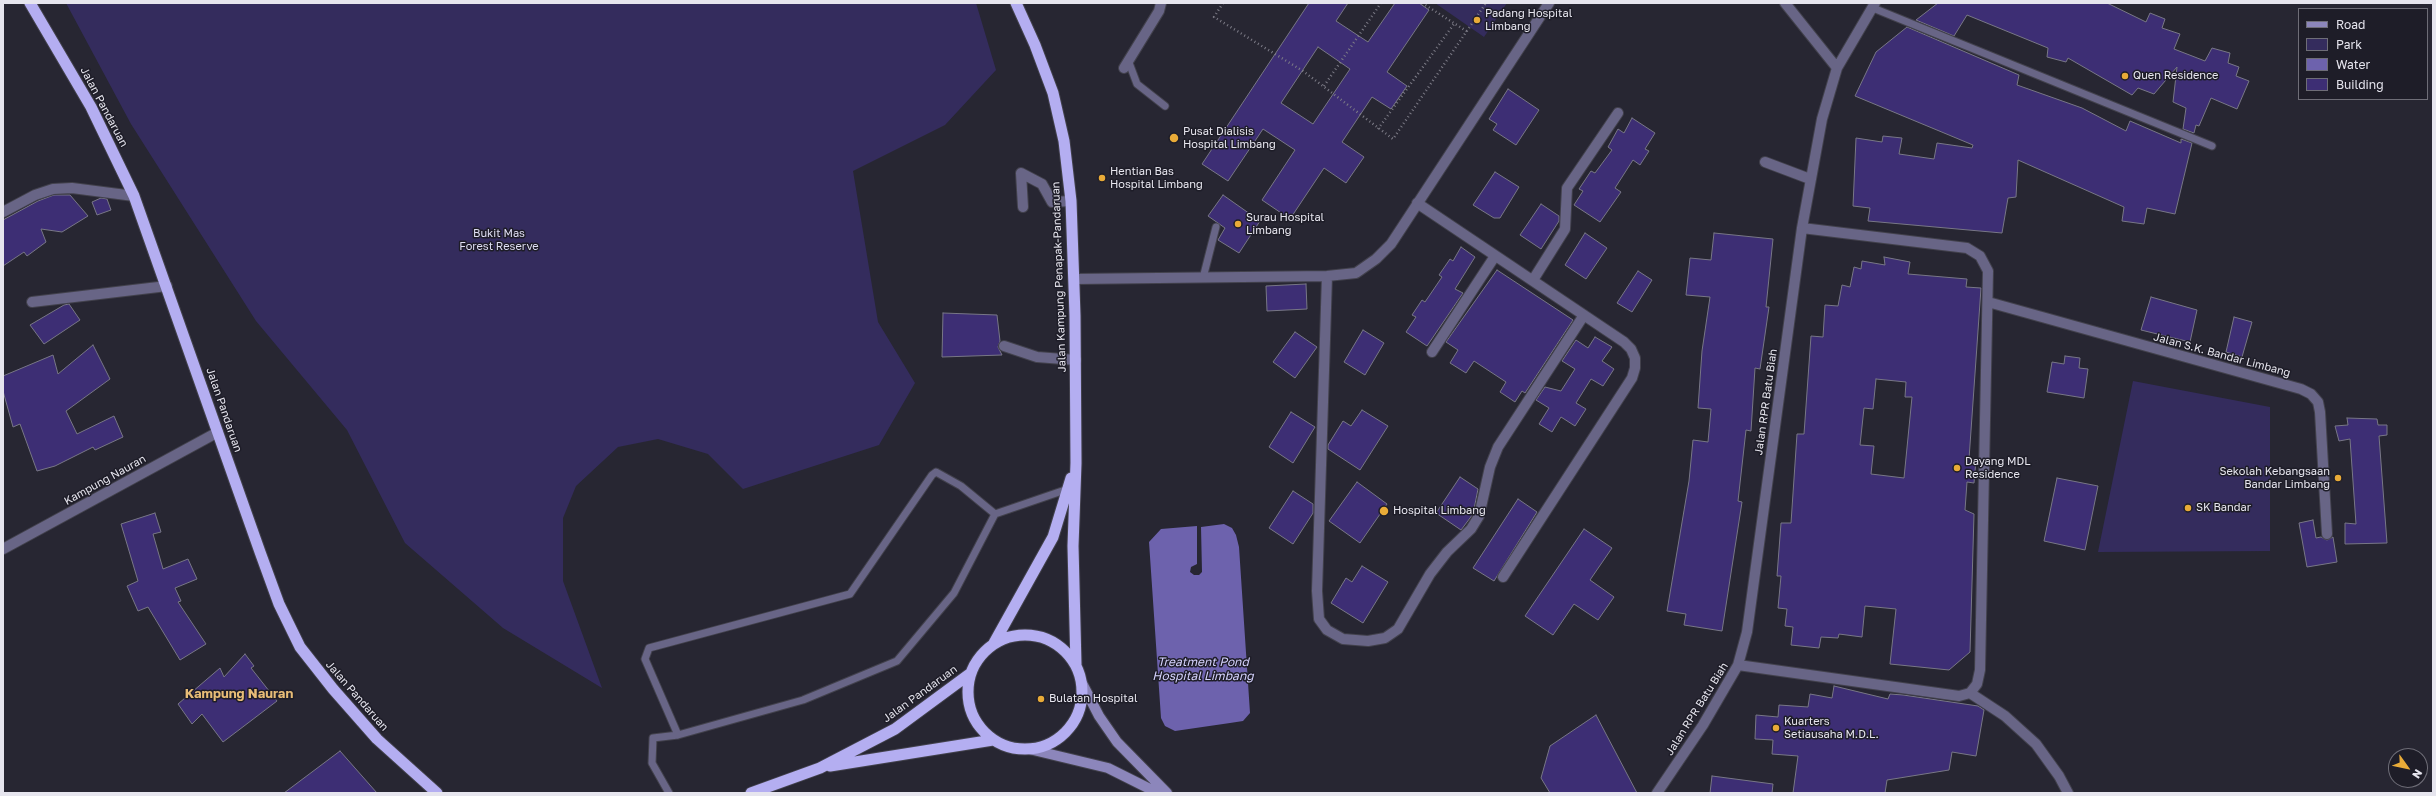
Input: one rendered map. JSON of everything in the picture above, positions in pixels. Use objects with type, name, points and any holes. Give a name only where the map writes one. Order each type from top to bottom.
[{"type":"highway","name":"Jalan Pandaruan","points":[[30,3],[91,107],[134,196],[279,604],[300,647],[333,689],[377,739],[438,793]]},
{"type":"highway","name":"Jalan Kampung Penapak-Pandaruan","points":[[1016,3],[1035,45],[1053,93],[1064,141],[1071,201],[1076,360],[1076,463],[1073,546],[1076,665]]},
{"type":"highway","name":"Jalan Kampung Penapak-Pandaruan","points":[[994,644],[1053,538],[1076,463]]},
{"type":"highway","points":[[1030,634],[1048,639],[1064,650],[1076,665],[1082,683],[1081,702],[1075,720],[1067,730],[1047,745],[1029,749],[1010,747],[993,740],[979,727],[970,710],[968,692],[971,673],[980,656],[994,644],[1011,636],[1030,634]]},
{"type":"highway","name":"Jalan Pandaruan","points":[[751,793],[820,768],[895,729],[971,673]]},
{"type":"highway","name":"Jalan Pandaruan","points":[[820,768],[993,740]]},
{"type":"main road","points":[[1082,683],[1099,716],[1117,742],[1167,793]]},
{"type":"main road","points":[[1029,749],[1108,768],[1158,793]]},
{"type":"street","points":[[1126,64],[1159,11],[1161,3]]},
{"type":"street","points":[[1074,279],[1327,276],[1356,273],[1376,259],[1391,244],[1548,3]]},
{"type":"street","points":[[1785,3],[1837,68]]},
{"type":"street","name":"Jalan RPR Batu Biah","points":[[1657,793],[1703,725],[1738,665],[1747,632],[1802,228],[1822,119],[1837,68],[1874,6]]},
{"type":"street","points":[[1533,280],[1565,229],[1567,188],[1618,113]]},
{"type":"street","points":[[1765,162],[1810,179]]},
{"type":"street","points":[[1023,207],[1021,173],[1042,184],[1052,202],[1071,201]]},
{"type":"street","points":[[3,212],[35,195],[53,189],[72,188],[134,196]]},
{"type":"street","points":[[1417,203],[1584,315],[1631,349],[1635,358],[1635,368],[1632,378],[1503,577]]},
{"type":"street","points":[[1738,665],[1959,696],[1970,693],[1977,684],[1980,670],[1988,271],[1980,256],[1967,248],[1802,228]]},
{"type":"street","points":[[1432,352],[1495,256]]},
{"type":"street","points":[[1327,276],[1317,591],[1319,618],[1327,630],[1343,639],[1368,641],[1385,638],[1398,629],[1430,574],[1448,552],[1471,529],[1479,516],[1489,472],[1498,447],[1584,315]]},
{"type":"street","points":[[32,302],[167,286]]},
{"type":"street","name":"Jalan S.K. Bandar Limbang","points":[[1988,302],[2301,389],[2311,394],[2318,402],[2320,412],[2327,534]]},
{"type":"street","points":[[1004,346],[1037,357],[1076,360]]},
{"type":"street","name":"Kampung Nauran","points":[[3,549],[218,432]]},
{"type":"street","points":[[1970,693],[2005,716],[2036,744],[2059,776],[2068,793]]},
{"type":"lane","points":[[1874,6],[2212,146]]},
{"type":"lane","points":[[1126,64],[1137,84],[1165,106]]},
{"type":"lane","points":[[1203,278],[1216,227]]},
{"type":"lane","points":[[678,735],[645,659],[649,648],[850,594],[932,475],[936,472],[961,486],[995,514]]},
{"type":"lane","points":[[669,793],[652,763],[653,738],[678,735],[803,700],[897,661],[954,593],[995,514],[1068,489]]},
{"type":"path","points":[[1224,3],[1214,17],[1303,71],[1378,129],[1394,139],[1468,32],[1486,3]]},
{"type":"path","points":[[1324,86],[1381,3]]},
{"type":"path","points":[[1422,3],[1468,32]]},
{"type":"path","points":[[1378,129],[1454,24]]},
{"type":"green space","name":"Bukit Mas Forest Reserve","points":[[66,3],[976,3],[996,70],[945,125],[853,171],[878,322],[915,383],[879,445],[743,489],[708,454],[658,439],[618,447],[576,486],[563,518],[563,581],[602,688],[503,628],[405,543],[347,430],[256,321],[131,124]]},
{"type":"green space","name":"Padang Hospital Limbang","points":[[1435,3],[1507,3],[1484,37]]},
{"type":"green space","name":"SK Bandar","points":[[2133,381],[2270,407],[2270,551],[2098,552]]},
{"type":"water","name":"Treatment Pond Hospital Limbang","points":[[1224,524],[1232,528],[1236,535],[1239,547],[1250,713],[1243,721],[1175,731],[1165,726],[1161,718],[1149,542],[1161,529],[1197,526],[1197,564],[1191,567],[1190,572],[1194,575],[1199,575],[1202,572],[1201,527]]},
{"type":"building","points":[[1309,3],[1348,3],[1336,21],[1368,42],[1395,3],[1419,3],[1429,10],[1387,72],[1407,86],[1391,109],[1372,97],[1342,142],[1364,157],[1346,183],[1324,168],[1290,219],[1262,200],[1295,150],[1263,129],[1228,181],[1202,164]],"holes":[[[1318,47],[1350,69],[1313,124],[1281,103]]]},
{"type":"building","points":[[1938,3],[2107,3],[2146,22],[2150,13],[2165,19],[2162,28],[2180,34],[2174,49],[2205,61],[2212,48],[2230,53],[2228,63],[2239,67],[2236,76],[2249,81],[2237,109],[2211,98],[2199,126],[2196,125],[2194,133],[2183,129],[2186,108],[2173,102],[2177,67],[2154,94],[2138,88],[2132,95],[2068,58],[2066,62],[2047,57],[2048,48],[1967,15],[1954,36],[1916,20]]},
{"type":"building","points":[[1907,27],[2019,75],[2017,85],[2082,108],[2126,131],[2130,121],[2181,143],[2181,139],[2192,143],[2175,214],[2147,208],[2144,224],[2122,221],[2124,207],[2018,160],[2016,197],[2008,198],[2002,233],[1868,221],[1870,208],[1853,206],[1856,138],[1882,142],[1883,136],[1902,138],[1899,154],[1934,159],[1937,143],[1972,148],[1973,145],[1855,96],[1876,52]]},
{"type":"building","points":[[1508,89],[1539,110],[1516,145],[1493,130],[1497,124],[1489,119]]},
{"type":"building","points":[[1632,118],[1655,133],[1645,149],[1649,151],[1640,165],[1633,160],[1615,188],[1621,192],[1600,222],[1574,205],[1583,191],[1579,189],[1591,171],[1595,173],[1612,150],[1608,147],[1618,129],[1624,133]]},
{"type":"building","points":[[1495,172],[1519,187],[1500,218],[1494,218],[1473,205]]},
{"type":"building","points":[[54,195],[70,195],[88,216],[62,232],[41,229],[46,242],[27,256],[24,252],[3,266],[3,220],[38,201]]},
{"type":"building","name":"Surau Hospital Limbang","points":[[1223,195],[1260,221],[1239,253],[1218,240],[1225,228],[1208,216]]},
{"type":"building","points":[[101,198],[107,199],[111,210],[97,215],[92,202]]},
{"type":"building","points":[[1541,204],[1559,216],[1559,221],[1541,249],[1520,235]]},
{"type":"building","points":[[1585,233],[1607,248],[1586,279],[1565,265]]},
{"type":"building","points":[[1714,233],[1773,239],[1766,307],[1769,307],[1760,369],[1755,368],[1751,431],[1746,430],[1738,501],[1742,502],[1722,631],[1684,625],[1686,614],[1667,611],[1689,481],[1693,440],[1708,442],[1711,409],[1698,408],[1702,351],[1710,297],[1686,295],[1690,258],[1711,260]]},
{"type":"building","points":[[1461,247],[1475,257],[1455,289],[1463,293],[1427,346],[1406,332],[1416,317],[1412,315],[1422,300],[1425,302],[1442,277],[1439,275],[1450,259],[1453,261]]},
{"type":"building","points":[[1884,257],[1910,262],[1908,274],[1967,279],[1966,287],[1981,288],[1969,459],[1976,460],[1974,483],[1967,482],[1965,510],[1974,514],[1970,652],[1949,670],[1890,664],[1896,609],[1865,606],[1862,637],[1839,634],[1838,638],[1821,637],[1819,648],[1791,645],[1793,627],[1785,626],[1787,609],[1778,608],[1781,576],[1777,576],[1781,523],[1791,523],[1797,434],[1804,434],[1811,336],[1823,337],[1825,305],[1838,306],[1842,285],[1850,287],[1854,267],[1861,269],[1862,261],[1885,265]],"holes":[[[1876,379],[1906,382],[1905,397],[1912,397],[1904,478],[1871,474],[1874,446],[1860,445],[1864,408],[1873,409]]]},
{"type":"building","points":[[1497,270],[1573,320],[1525,393],[1522,391],[1515,402],[1500,392],[1506,382],[1474,361],[1466,373],[1450,363],[1458,350],[1446,342]]},
{"type":"building","points":[[1638,271],[1652,280],[1632,312],[1617,303]]},
{"type":"building","points":[[1306,284],[1307,309],[1267,311],[1266,286]]},
{"type":"building","points":[[2151,297],[2197,310],[2190,342],[2141,330]]},
{"type":"building","points":[[69,304],[80,320],[44,344],[30,325],[64,305]]},
{"type":"building","points":[[943,313],[997,315],[1000,341],[998,347],[1002,355],[942,357]]},
{"type":"building","points":[[2234,317],[2252,322],[2242,357],[2226,352]]},
{"type":"building","points":[[1363,330],[1384,343],[1365,375],[1344,362]]},
{"type":"building","points":[[1295,332],[1317,347],[1295,378],[1273,362]]},
{"type":"building","points":[[1595,337],[1612,347],[1602,361],[1614,369],[1603,386],[1591,379],[1576,403],[1586,409],[1575,426],[1561,417],[1552,432],[1539,424],[1549,408],[1536,400],[1545,387],[1561,391],[1575,369],[1562,361],[1576,340],[1588,348]]},
{"type":"building","points":[[93,345],[110,379],[66,411],[77,434],[114,416],[123,437],[95,450],[93,447],[55,466],[37,471],[20,424],[13,427],[3,391],[3,376],[53,355],[58,374]]},
{"type":"building","points":[[2065,356],[2080,358],[2079,368],[2088,369],[2084,398],[2047,392],[2052,362],[2064,364]]},
{"type":"building","points":[[1362,410],[1388,426],[1360,470],[1328,449],[1328,445],[1343,421],[1351,426]]},
{"type":"building","points":[[1291,412],[1315,427],[1293,463],[1269,447]]},
{"type":"building","points":[[2347,418],[2377,419],[2378,425],[2387,425],[2387,435],[2379,436],[2387,543],[2345,544],[2345,523],[2356,524],[2350,439],[2339,441],[2335,426],[2348,425]]},
{"type":"building","points":[[1460,477],[1478,489],[1473,514],[1461,530],[1436,513]]},
{"type":"building","points":[[2057,478],[2098,486],[2085,550],[2044,541]]},
{"type":"building","points":[[1357,482],[1387,504],[1360,543],[1329,521]]},
{"type":"building","points":[[1293,491],[1313,504],[1313,513],[1293,544],[1269,528]]},
{"type":"building","points":[[1518,499],[1537,512],[1494,581],[1473,568]]},
{"type":"building","points":[[155,513],[161,532],[153,534],[163,569],[188,559],[197,579],[175,588],[181,601],[178,602],[206,644],[180,660],[148,607],[138,611],[127,586],[138,581],[121,524]]},
{"type":"building","points":[[2313,520],[2316,538],[2321,537],[2327,540],[2333,537],[2337,562],[2307,567],[2299,523]]},
{"type":"building","points":[[1584,529],[1612,548],[1590,580],[1614,597],[1598,620],[1574,604],[1553,635],[1525,616]]},
{"type":"building","points":[[1362,566],[1388,582],[1363,623],[1331,603],[1346,578],[1352,582]]},
{"type":"building","points":[[245,654],[254,666],[251,668],[277,701],[223,742],[202,714],[192,724],[178,704],[220,668],[224,677]]},
{"type":"building","points":[[1834,686],[1888,699],[1890,694],[1903,695],[1978,706],[1984,710],[1976,756],[1952,752],[1949,770],[1887,780],[1885,793],[1793,793],[1798,756],[1772,754],[1773,740],[1755,739],[1756,715],[1778,717],[1779,705],[1808,707],[1810,694],[1832,698]]},
{"type":"building","points":[[1596,715],[1637,793],[1550,793],[1541,778],[1550,746]]},
{"type":"building","points":[[340,751],[377,793],[284,793]]},
{"type":"building","points":[[1712,776],[1773,784],[1772,793],[1710,793]]},
{"type":"place","name":"Padang Hospital Limbang","points":[[1477,20]]},
{"type":"place","name":"Quen Residence","points":[[2125,76]]},
{"type":"place","name":"Pusat Dialisis Hospital Limbang","points":[[1174,138]]},
{"type":"place","name":"Hentian Bas Hospital Limbang","points":[[1102,178]]},
{"type":"place","name":"Surau Hospital Limbang","points":[[1238,224]]},
{"type":"place","name":"Dayang MDL Residence","points":[[1957,468]]},
{"type":"place","name":"Sekolah Kebangsaan Bandar Limbang","points":[[2338,478]]},
{"type":"place","name":"SK Bandar","points":[[2188,508]]},
{"type":"place","name":"Hospital Limbang","points":[[1384,511]]},
{"type":"place","name":"Bulatan Hospital","points":[[1041,699]]},
{"type":"place","name":"Kuarters Setiausaha M.D.L.","points":[[1776,728]]},
{"type":"district","name":"Kampung Nauran","points":[[239,694]]}]
